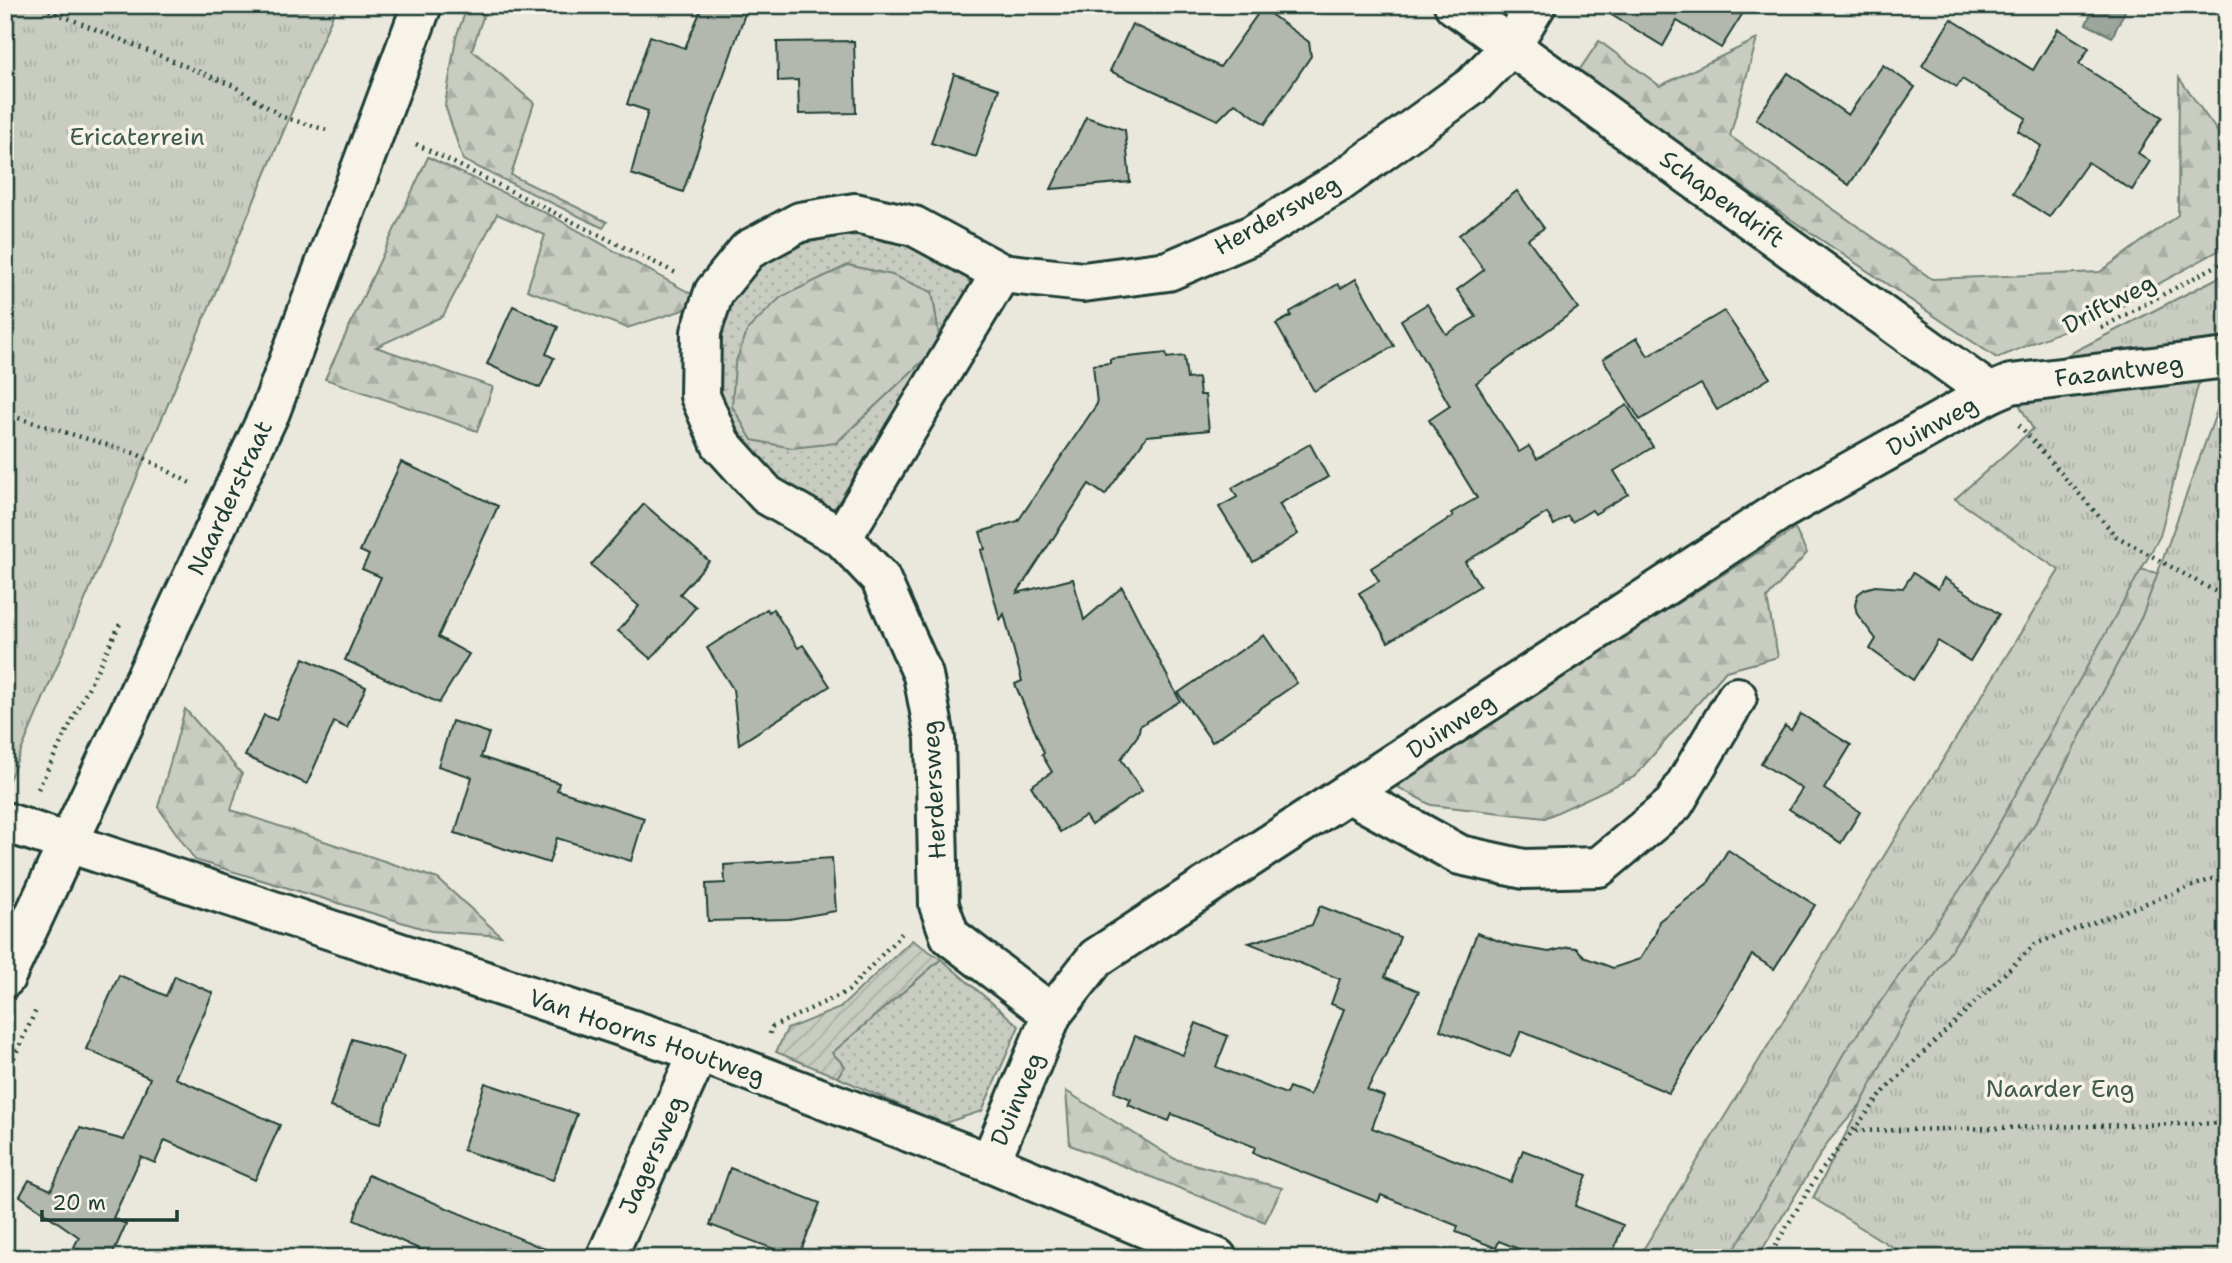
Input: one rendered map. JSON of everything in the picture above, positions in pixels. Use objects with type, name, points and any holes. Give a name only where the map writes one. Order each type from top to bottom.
[{"type":"street","name":"Naarderstraat","points":[[5,978],[270,412],[422,5]]},
{"type":"street","name":"Schapendrift","points":[[1454,5],[2001,388]]},
{"type":"street","name":"Herdersweg","points":[[1052,1014],[950,936],[939,905],[936,738],[923,675],[880,578],[842,538],[767,495],[721,444],[700,396],[701,332],[714,292],[748,250],[800,222],[855,213],[914,226],[1002,273],[1083,282],[1168,271],[1252,235],[1338,183],[1472,86],[1511,46],[1536,5]]},
{"type":"street","points":[[842,538],[1002,273]]},
{"type":"street","name":"Fazantweg","points":[[2001,388],[2227,358]]},
{"type":"street","name":"Duinweg","points":[[990,1163],[1052,1014],[1096,958],[1776,513],[2001,388]]},
{"type":"street","points":[[1348,793],[1461,855],[1524,869],[1599,867],[1674,804],[1737,697]]},
{"type":"street","name":"Van Hoorns Houtweg","points":[[9,823],[699,1052],[990,1163],[1217,1258]]},
{"type":"street","name":"Jagersweg","points":[[606,1258],[699,1052]]},
{"type":"path","points":[[36,5],[234,86],[283,117],[337,132],[379,119],[426,151],[714,292]]},
{"type":"path","name":"Driftweg","points":[[2096,330],[2227,260]]},
{"type":"path","points":[[2001,388],[2116,536],[2227,598]]},
{"type":"path","points":[[5,414],[137,454],[190,483]]},
{"type":"path","name":"Naarderstraat","points":[[184,495],[196,471]]},
{"type":"path","points":[[9,823],[32,800],[123,617]]},
{"type":"path","points":[[1768,1258],[1817,1176],[1886,1088],[2035,944],[2212,879],[2227,877]]},
{"type":"path","points":[[752,1073],[772,1027],[848,992],[920,915],[939,905]]},
{"type":"path","points":[[1855,1130],[2227,1122]]},
{"type":"green space","name":"Ericaterrein","points":[[5,5],[337,5],[5,789]]},
{"type":"green space","points":[[468,5],[487,5],[472,50],[534,103],[511,175],[607,222],[603,228],[463,160],[445,105],[456,37]]},
{"type":"green space","points":[[1757,39],[1730,136],[1932,279],[2100,272],[2178,215],[2179,78],[2227,145],[2227,246],[2126,302],[2127,304],[1997,358],[1576,75],[1599,41],[1660,86]]},
{"type":"green space","points":[[428,157],[552,216],[695,296],[693,307],[627,328],[527,290],[545,235],[497,214],[443,316],[376,347],[493,387],[477,431],[325,379]]},
{"type":"green space","points":[[884,233],[950,259],[972,285],[939,335],[932,292],[836,443],[929,355],[846,499],[829,511],[764,473],[718,405],[714,360],[725,310],[739,281],[799,240]]},
{"type":"green space","points":[[848,265],[892,275],[932,292],[939,335],[929,355],[836,443],[792,448],[752,440],[732,406],[735,364],[748,329],[781,297]]},
{"type":"green space","points":[[2227,273],[2227,347],[2052,363]]},
{"type":"green space","points":[[2213,373],[2198,385],[2160,536],[1971,874],[1844,1053],[1730,1258],[1638,1258],[2059,570],[1955,499],[2033,429],[2019,404],[2139,378]]},
{"type":"green space","name":"Naarder Eng","points":[[2227,383],[2227,1258],[1910,1258],[1813,1198],[1901,1026],[2037,820],[2142,616]]},
{"type":"green space","points":[[1795,529],[1807,553],[1767,598],[1778,657],[1726,671],[1634,777],[1545,818],[1431,805],[1392,784]]},
{"type":"green space","points":[[2114,563],[2170,576],[2227,607],[1912,1045],[1828,1142],[1757,1258],[1638,1258]]},
{"type":"green space","points":[[185,709],[242,774],[231,810],[438,879],[501,936],[431,931],[195,860],[158,807]]},
{"type":"green space","points":[[912,940],[941,959],[832,1053],[845,1066],[837,1077],[776,1052],[787,1029],[840,1008]]},
{"type":"green space","points":[[941,959],[1019,1026],[982,1111],[942,1124],[837,1077],[845,1066],[832,1053]]},
{"type":"green space","points":[[1066,1091],[1175,1159],[1282,1188],[1265,1222],[1070,1145]]},
{"type":"water","points":[[2095,5],[2128,5],[2112,37],[2086,24]]},
{"type":"building","points":[[703,5],[748,5],[683,192],[631,174],[648,111],[627,104],[650,36],[685,48]]},
{"type":"building","points":[[1595,5],[1748,5],[1721,48],[1677,21],[1663,46]]},
{"type":"building","points":[[1262,8],[1309,42],[1311,56],[1265,124],[1235,103],[1218,120],[1110,71],[1132,24],[1220,67]]},
{"type":"building","points":[[1951,19],[2033,70],[2058,29],[2089,48],[2079,64],[2162,117],[2138,153],[2150,161],[2132,190],[2088,162],[2049,217],[2013,193],[2041,146],[2018,131],[2026,118],[1962,79],[1957,87],[1922,66]]},
{"type":"building","points":[[854,41],[856,113],[799,114],[798,80],[778,81],[777,42]]},
{"type":"building","points":[[1883,65],[1915,87],[1849,185],[1756,119],[1788,73],[1848,115]]},
{"type":"building","points":[[954,74],[999,89],[976,157],[931,143]]},
{"type":"building","points":[[1086,117],[1125,130],[1130,182],[1051,189]]},
{"type":"building","points":[[1517,191],[1544,228],[1528,239],[1578,308],[1476,383],[1519,452],[1529,446],[1537,459],[1627,405],[1653,447],[1614,471],[1628,494],[1595,514],[1592,510],[1572,522],[1568,516],[1554,525],[1547,513],[1465,562],[1480,586],[1388,642],[1359,593],[1379,581],[1371,568],[1477,498],[1429,420],[1450,406],[1401,320],[1427,304],[1446,334],[1476,317],[1457,290],[1484,270],[1459,235]]},
{"type":"building","points":[[1356,279],[1394,346],[1314,391],[1276,324],[1291,316],[1290,312],[1338,284],[1341,288]]},
{"type":"building","points":[[513,306],[558,327],[546,354],[554,358],[540,388],[487,364]]},
{"type":"building","points":[[1724,311],[1770,378],[1717,410],[1701,384],[1640,420],[1603,359],[1637,338],[1648,356]]},
{"type":"building","points":[[1166,353],[1167,358],[1184,356],[1187,379],[1198,378],[1200,395],[1205,395],[1209,430],[1147,436],[1105,495],[1089,484],[1017,593],[1073,579],[1084,620],[1122,587],[1180,701],[1140,726],[1138,735],[1121,759],[1142,791],[1091,825],[1085,816],[1060,832],[1031,786],[1052,772],[1042,755],[1044,753],[1015,684],[1022,681],[1004,614],[1000,620],[981,550],[985,549],[980,532],[1018,521],[1097,404],[1093,365],[1110,363],[1110,359]]},
{"type":"building","points":[[1310,444],[1328,477],[1279,504],[1298,534],[1253,562],[1219,507],[1237,497],[1232,488]]},
{"type":"building","points":[[401,462],[498,506],[438,637],[469,654],[439,703],[345,660],[381,577],[362,569],[369,555],[360,551]]},
{"type":"building","points":[[644,504],[709,561],[680,594],[696,607],[651,659],[618,631],[639,606],[591,565]]},
{"type":"building","points":[[1913,573],[1938,589],[1944,578],[1999,614],[1970,661],[1938,641],[1913,680],[1870,649],[1876,639],[1857,614],[1855,605],[1858,594],[1865,589],[1875,586],[1903,588]]},
{"type":"building","points":[[767,609],[769,612],[773,609],[798,648],[803,645],[830,686],[739,744],[733,689],[707,648]]},
{"type":"building","points":[[1264,635],[1297,683],[1212,742],[1178,693]]},
{"type":"building","points":[[304,658],[366,687],[347,728],[334,722],[307,784],[245,756],[264,715],[276,720]]},
{"type":"building","points":[[1801,714],[1851,745],[1824,789],[1860,812],[1841,843],[1789,809],[1802,789],[1761,763],[1785,726],[1791,730]]},
{"type":"building","points":[[452,721],[489,733],[481,757],[559,783],[557,790],[644,818],[631,861],[557,838],[549,863],[455,833],[472,777],[438,766]]},
{"type":"building","points":[[1728,850],[1815,905],[1774,969],[1752,955],[1669,1093],[1521,1031],[1510,1057],[1440,1030],[1477,933],[1513,946],[1549,952],[1568,947],[1576,948],[1586,958],[1613,968],[1640,959],[1655,935],[1659,921],[1708,883]]},
{"type":"building","points":[[832,858],[836,911],[789,919],[708,921],[706,884],[725,883],[724,865]]},
{"type":"building","points":[[1320,906],[1400,937],[1385,977],[1419,991],[1367,1090],[1384,1096],[1372,1128],[1511,1182],[1523,1150],[1587,1175],[1575,1206],[1623,1225],[1611,1258],[1541,1258],[1499,1241],[1496,1248],[1456,1232],[1458,1226],[1381,1195],[1378,1202],[1253,1153],[1255,1147],[1172,1114],[1169,1121],[1128,1105],[1131,1099],[1114,1092],[1135,1036],[1183,1055],[1196,1023],[1228,1036],[1216,1067],[1286,1094],[1289,1087],[1310,1095],[1344,1009],[1331,1004],[1340,979],[1249,943],[1312,925]]},
{"type":"building","points":[[119,975],[166,996],[175,976],[213,993],[175,1078],[280,1125],[255,1180],[165,1140],[155,1163],[141,1157],[113,1218],[126,1224],[111,1258],[96,1258],[74,1247],[79,1237],[20,1196],[29,1180],[51,1190],[80,1128],[124,1140],[150,1078],[86,1049]]},
{"type":"building","points":[[352,1039],[404,1056],[381,1123],[330,1107]]},
{"type":"building","points":[[485,1083],[577,1114],[553,1180],[463,1150]]},
{"type":"building","points":[[730,1168],[820,1203],[798,1258],[710,1225]]},
{"type":"building","points":[[368,1175],[564,1258],[439,1258],[354,1220]]}]
